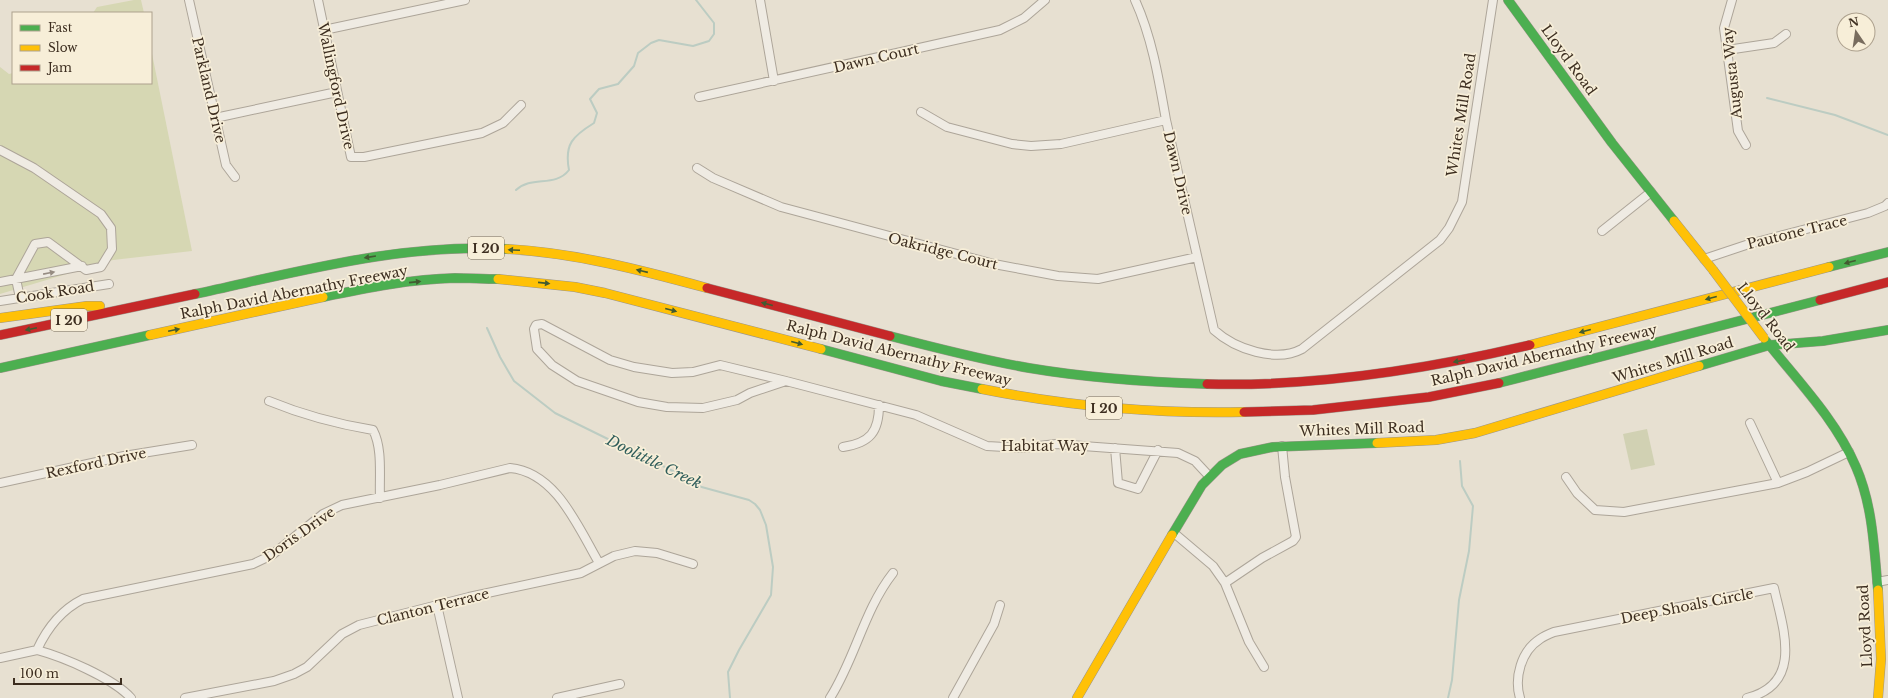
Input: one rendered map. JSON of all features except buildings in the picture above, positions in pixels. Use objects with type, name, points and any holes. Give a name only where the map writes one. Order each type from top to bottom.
[{"type":"main road","name":"Lloyd Road","points":[[1508,0],[1612,144],[1713,270],[1834,427],[1849,452],[1857,468],[1869,506],[1873,529],[1882,653],[1878,698]]},
{"type":"main road","name":"Ralph David Abernathy Freeway","points":[[0,335],[344,262],[395,253],[461,248],[524,250],[588,258],[913,342],[1031,368],[1130,380],[1218,384],[1267,383],[1351,378],[1473,359],[1888,252]]},
{"type":"main road","name":"Ralph David Abernathy Freeway","points":[[0,368],[380,286],[456,278],[517,280],[575,286],[941,381],[1023,397],[1079,405],[1155,412],[1258,413],[1367,406],[1468,390],[1660,342],[1888,282]]},
{"type":"main road","points":[[0,318],[87,306],[137,305]]},
{"type":"main road","name":"Whites Mill Road","points":[[1077,698],[1209,476],[1224,462],[1234,456],[1261,448],[1282,446],[1405,443],[1447,440],[1482,431],[1767,342],[1830,340],[1888,330]]},
{"type":"main road","points":[[0,377],[35,364],[136,339]]},
{"type":"street","name":"Parkland Drive","points":[[189,0],[226,165],[235,177]]},
{"type":"street","name":"Wallingford Drive","points":[[318,0],[351,157],[364,157],[482,134],[503,123],[521,105]]},
{"type":"street","points":[[324,30],[465,0]]},
{"type":"street","points":[[760,0],[774,80]]},
{"type":"street","name":"Dawn Court","points":[[698,97],[1000,30],[1024,18],[1045,0]]},
{"type":"street","name":"Dawn Drive","points":[[1135,0],[1143,17],[1160,84],[1166,120],[1214,330],[1228,340]]},
{"type":"street","name":"Whites Mill Road","points":[[1228,340],[1241,348],[1254,352],[1275,354],[1298,351],[1440,240],[1449,228],[1462,202],[1493,0]]},
{"type":"street","name":"Augusta Way","points":[[1732,0],[1724,28],[1738,131],[1746,145]]},
{"type":"street","points":[[1727,50],[1774,43],[1786,34]]},
{"type":"street","points":[[215,118],[337,92]]},
{"type":"street","points":[[921,112],[947,127],[1012,144],[1031,146],[1061,144],[1166,120]]},
{"type":"street","points":[[0,150],[34,168],[101,214],[111,228],[112,249],[101,267],[86,270],[48,242],[35,244],[16,279],[20,298]]},
{"type":"street","name":"Oakridge Court","points":[[697,168],[713,178],[781,208],[994,264],[1058,276],[1098,279],[1197,257]]},
{"type":"street","points":[[1602,231],[1651,192]]},
{"type":"street","name":"Pautone Trace","points":[[1704,259],[1749,244],[1868,213],[1885,206],[1888,203]]},
{"type":"street","points":[[0,282],[82,266]]},
{"type":"street","name":"Cook Road","points":[[0,301],[109,284]]},
{"type":"street","name":"Habitat Way","points":[[786,381],[750,393],[737,400],[703,408],[667,407],[638,402],[577,381],[552,365],[537,349],[534,329],[536,325],[542,324],[604,357],[634,367],[672,373],[693,372],[720,365],[786,381],[879,405],[916,416],[987,446],[1022,448],[1056,444],[1158,450],[1188,456],[1195,461],[1209,476]]},
{"type":"street","points":[[269,402],[323,420],[374,430],[377,436],[380,498]]},
{"type":"street","points":[[843,447],[857,445],[866,440],[876,428],[879,405]]},
{"type":"street","points":[[1750,424],[1778,483]]},
{"type":"street","name":"Rexford Drive","points":[[0,484],[124,456],[192,445]]},
{"type":"street","points":[[1225,583],[1262,558],[1293,542],[1296,537],[1285,477],[1282,446]]},
{"type":"street","points":[[1115,448],[1118,483],[1138,489],[1158,450]]},
{"type":"street","points":[[1566,478],[1576,493],[1596,510],[1624,512],[1778,483],[1807,472],[1849,452]]},
{"type":"street","name":"Doris Drive","points":[[37,650],[45,632],[62,612],[83,599],[253,564],[281,550],[323,514],[332,509],[352,502],[380,498],[510,468],[520,469],[535,475],[546,483],[560,499],[599,563]]},
{"type":"street","points":[[1174,533],[1213,566],[1225,583],[1249,642],[1264,667]]},
{"type":"street","name":"Clanton Terrace","points":[[185,698],[284,678],[307,667],[342,634],[359,625],[437,605],[581,573],[614,556],[636,551],[656,552],[693,564]]},
{"type":"street","points":[[830,698],[841,680],[880,589],[893,573]]},
{"type":"street","points":[[1877,582],[1888,580]]},
{"type":"street","name":"Deep Shoals Circle","points":[[1520,698],[1518,690],[1518,669],[1530,647],[1539,639],[1554,632],[1774,588],[1786,646],[1784,666],[1779,676],[1769,688],[1755,696],[1746,698]]},
{"type":"street","points":[[437,605],[458,698]]},
{"type":"street","points":[[953,698],[994,624],[1000,606]]},
{"type":"street","points":[[0,658],[37,650],[72,663],[111,683],[132,698]]},
{"type":"street","points":[[557,698],[620,684]]},
{"type":"green space","points":[[141,0],[144,12],[94,12],[97,7]]},
{"type":"green space","points":[[152,54],[192,251],[113,260],[0,294],[0,67],[9,74],[12,73],[12,84],[152,84]]},
{"type":"green space","points":[[1647,429],[1655,465],[1631,470],[1623,434]]},
{"type":"waterway","name":"Doolittle Creek","points":[[516,190],[529,183],[557,179],[569,170],[569,147],[581,132],[594,123],[597,113],[590,99],[599,89],[618,84],[634,66],[638,53],[651,43],[659,40],[693,46],[709,41],[714,34],[714,23],[696,0]]},
{"type":"waterway","points":[[1767,98],[1835,115],[1888,135]]},
{"type":"waterway","name":"Doolittle Creek","points":[[487,328],[500,357],[514,381],[555,413],[675,472],[698,486],[749,500],[760,510],[766,525],[773,567],[771,595],[728,672],[730,698]]},
{"type":"waterway","points":[[1448,698],[1452,680],[1459,600],[1469,551],[1473,506],[1462,486],[1460,461]]},
{"type":"traffic: fast","points":[[1508,0],[1612,143],[1674,221]]},
{"type":"traffic: fast","points":[[195,294],[350,261],[389,255],[428,250],[467,248],[507,249]]},
{"type":"traffic: fast","points":[[1829,267],[1888,252]]},
{"type":"traffic: fast","points":[[323,297],[372,287],[422,280],[455,278],[498,279]]},
{"type":"traffic: fast","points":[[1499,383],[1820,300]]},
{"type":"traffic: fast","points":[[1699,366],[1770,345],[1823,341],[1888,330]]},
{"type":"traffic: fast","points":[[0,368],[150,335]]},
{"type":"traffic: fast","points":[[890,336],[976,358],[1011,365],[1118,379],[1207,384]]},
{"type":"traffic: fast","points":[[1766,341],[1816,401],[1838,433],[1856,467],[1866,497],[1872,528],[1878,590]]},
{"type":"traffic: fast","points":[[821,349],[941,381],[982,389]]},
{"type":"traffic: fast","points":[[1172,535],[1202,485],[1222,465],[1240,454],[1273,447],[1377,443]]},
{"type":"traffic: slow","points":[[1674,221],[1713,270]]},
{"type":"traffic: slow","points":[[507,249],[583,258],[707,288]]},
{"type":"traffic: slow","points":[[1530,345],[1829,267]]},
{"type":"traffic: slow","points":[[1713,270],[1764,338]]},
{"type":"traffic: slow","points":[[498,279],[575,287],[605,293],[821,349]]},
{"type":"traffic: slow","points":[[150,335],[323,297]]},
{"type":"traffic: slow","points":[[0,318],[87,306],[100,306]]},
{"type":"traffic: slow","points":[[1377,443],[1436,440],[1475,433],[1699,366]]},
{"type":"traffic: slow","points":[[982,389],[1047,400],[1112,408],[1178,412],[1244,412]]},
{"type":"traffic: slow","points":[[1077,698],[1172,535]]},
{"type":"traffic: slow","points":[[1878,590],[1881,659],[1878,698]]},
{"type":"traffic: jam","points":[[1820,300],[1888,282]]},
{"type":"traffic: jam","points":[[707,288],[890,336]]},
{"type":"traffic: jam","points":[[0,335],[195,294]]},
{"type":"traffic: jam","points":[[1207,384],[1289,383],[1329,380],[1410,369],[1530,345]]},
{"type":"traffic: jam","points":[[1244,412],[1313,410],[1429,397],[1499,383]]}]
